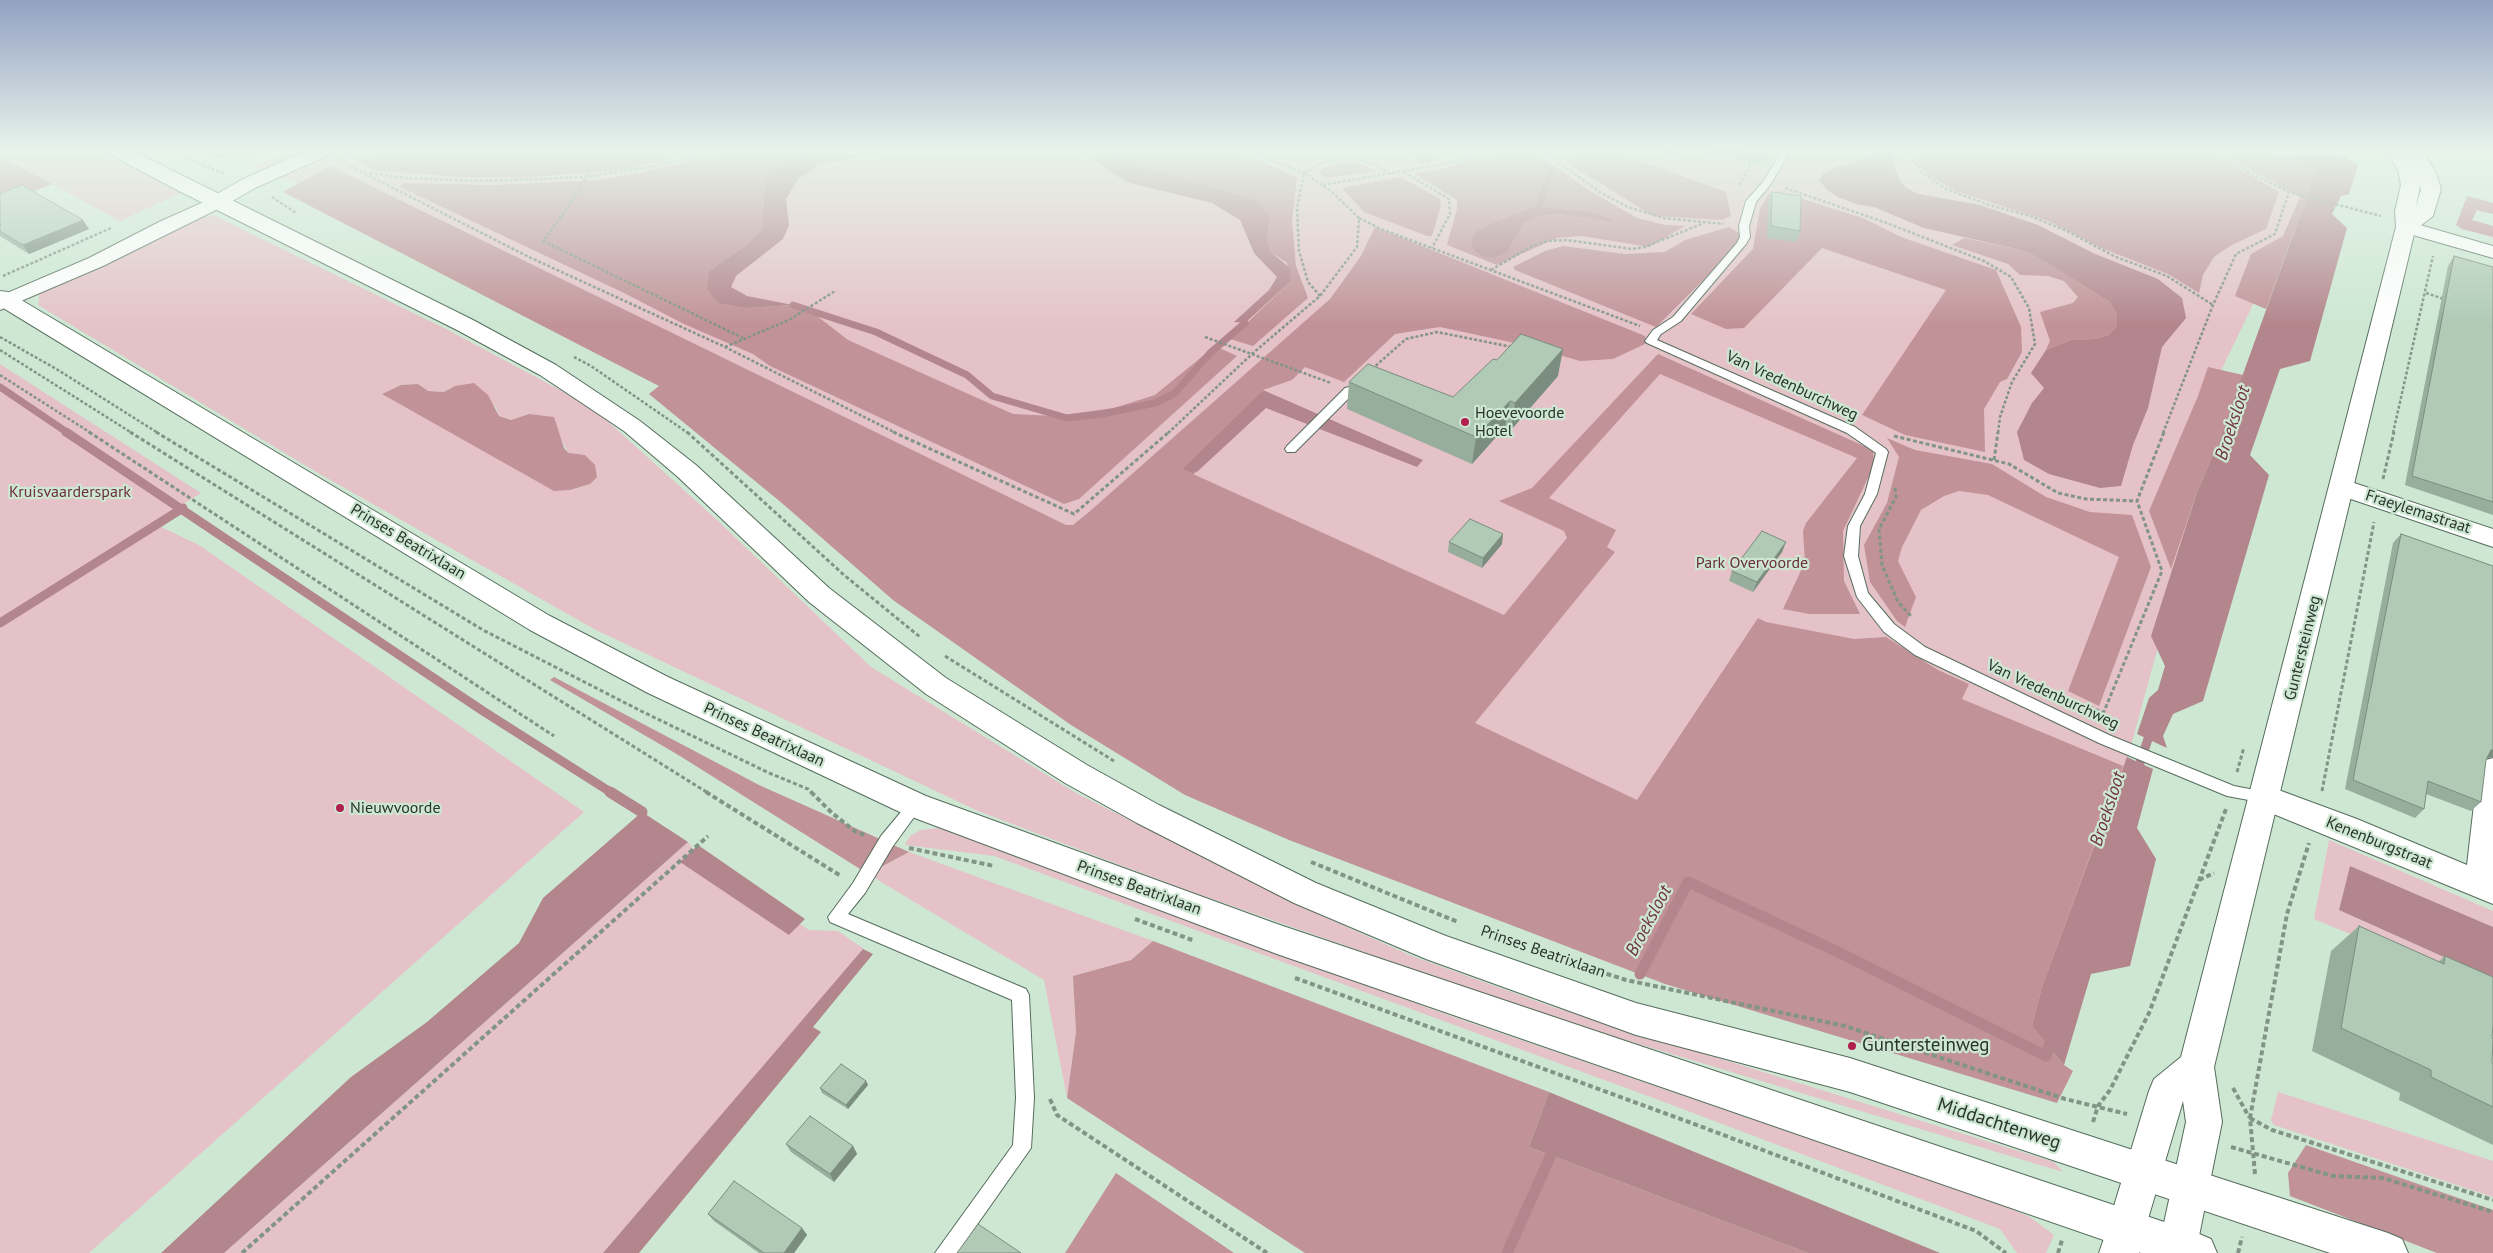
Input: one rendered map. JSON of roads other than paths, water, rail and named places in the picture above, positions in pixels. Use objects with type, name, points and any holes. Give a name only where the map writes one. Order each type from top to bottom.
[{"type":"main road","points":[[2,298],[104,259],[195,208]]},
{"type":"main road","name":"Prinses Beatrixlaan","points":[[230,208],[465,325],[548,370],[596,401],[632,426],[687,471],[819,595],[865,632],[936,686],[1076,774],[1164,822],[1305,893],[1438,948],[1606,1008]]},
{"type":"main road","name":"Guntersteinweg","points":[[2184,1251],[2190,1188],[2204,1122],[2196,1067],[2342,487],[2396,222],[2406,208]]},
{"type":"main road","points":[[2396,222],[2423,216],[2425,208]]},
{"type":"main road","points":[[2396,222],[2493,252]]},
{"type":"main road","name":"Prinses Beatrixlaan","points":[[2,298],[540,623],[658,685],[915,805],[1268,936],[1588,1045],[2123,1241]]},
{"type":"main road","name":"Fraeylemastraat","points":[[2342,487],[2493,538]]},
{"type":"main road","points":[[2487,888],[2493,770]]},
{"type":"main road","name":"Kenenburgstraat","points":[[2265,797],[2346,828],[2487,888]]},
{"type":"main road","name":"Middachtenweg","points":[[1606,1008],[1636,1019],[1850,1075],[2388,1253]]},
{"type":"main road","points":[[2184,1251],[2123,1241],[2167,1091],[2196,1067]]},
{"type":"lane","name":"Van Vredenburchweg","points":[[1749,208],[1744,226],[1745,237],[1741,244],[1677,319],[1657,332],[1651,341],[1851,430],[1882,452],[1871,494],[1854,526],[1851,556],[1862,594],[1889,628],[1920,651],[2104,739],[2232,792],[2265,797]]},
{"type":"lane","points":[[1291,449],[1349,390]]},
{"type":"lane","points":[[915,805],[887,841],[859,888],[836,917],[1020,994],[1026,1098],[1022,1148],[990,1204],[945,1253]]},
{"type":"water","points":[[763,208],[787,208],[789,225],[783,239],[736,276],[731,287],[747,296],[793,305],[747,308],[719,303],[707,289],[709,271],[745,246],[762,229]]},
{"type":"water","points":[[1221,208],[1263,208],[1270,218],[1267,239],[1271,252],[1291,269],[1290,282],[1245,323],[1234,322],[1269,290],[1277,277],[1254,253],[1240,220]]},
{"type":"water","points":[[1529,208],[1585,211],[1612,219],[1612,222],[1558,214],[1540,216],[1524,223],[1506,253],[1494,257],[1484,257],[1472,247],[1472,239],[1476,232],[1492,223]]},
{"type":"water","points":[[1878,208],[1990,208],[2038,225],[2093,253],[2158,279],[2182,298],[2186,318],[2162,347],[2148,408],[2133,445],[2121,486],[2100,488],[2049,474],[2024,460],[2017,432],[2032,403],[2044,388],[2031,373],[2046,350],[2071,340],[2095,339],[2109,335],[2117,326],[2117,315],[2110,302],[2037,257],[2021,250],[1924,228]]},
{"type":"water","points":[[2303,208],[2335,208],[2332,214],[2347,228],[2310,361],[2280,369],[2250,455],[2269,475],[2203,701],[2173,714],[2163,736],[2167,748],[2137,734],[2149,698],[2158,690],[2165,666],[2151,636],[2196,495],[2220,438]]},
{"type":"water","points":[[1263,390],[1423,460],[1417,467],[1266,408],[1198,471],[1193,474],[1182,469]]},
{"type":"water","points":[[2127,757],[2153,769],[2137,828],[2156,859],[2130,966],[2091,974],[2064,1065],[2032,1026],[2042,987]]},
{"type":"water","points":[[642,812],[688,842],[224,1253],[161,1253],[351,1077],[427,1022],[519,943],[543,898]]},
{"type":"water","points":[[698,845],[805,919],[789,935],[680,862]]},
{"type":"water","points":[[2350,866],[2493,927],[2493,979],[2339,910]]},
{"type":"water","points":[[863,949],[873,954],[813,1027],[821,1032],[639,1253],[603,1253]]},
{"type":"water","points":[[1549,1092],[1940,1253],[1808,1253],[1529,1147]]},
{"type":"waterway","points":[[793,305],[876,332],[967,375],[992,396],[1067,418],[1102,414],[1155,403],[1175,393],[1210,353],[1245,323]]},
{"type":"waterway","points":[[0,387],[68,433]]},
{"type":"waterway","points":[[66,432],[181,509]]},
{"type":"waterway","points":[[0,623],[181,509]]},
{"type":"waterway","points":[[181,509],[483,711],[612,793]]},
{"type":"waterway","name":"Broeksloot","points":[[2136,775],[2152,727]]},
{"type":"waterway","points":[[610,792],[642,812]]},
{"type":"waterway","name":"Broeksloot","points":[[1640,974],[1688,882],[1836,951],[2046,1056],[2052,1037]]},
{"type":"waterway","name":"Broeksloot","points":[[1507,1253],[1555,1146]]},
{"type":"place","name":"Hoevevoorde Hotel","points":[[1465,422]]},
{"type":"place","name":"Nieuwvoorde","points":[[340,808]]},
{"type":"place","name":"Guntersteinweg","points":[[1852,1046]]},
{"type":"park label","name":"Kruisvaarderspark","points":[[70,492]]},
{"type":"park label","name":"Park Overvoorde","points":[[1752,563]]}]
